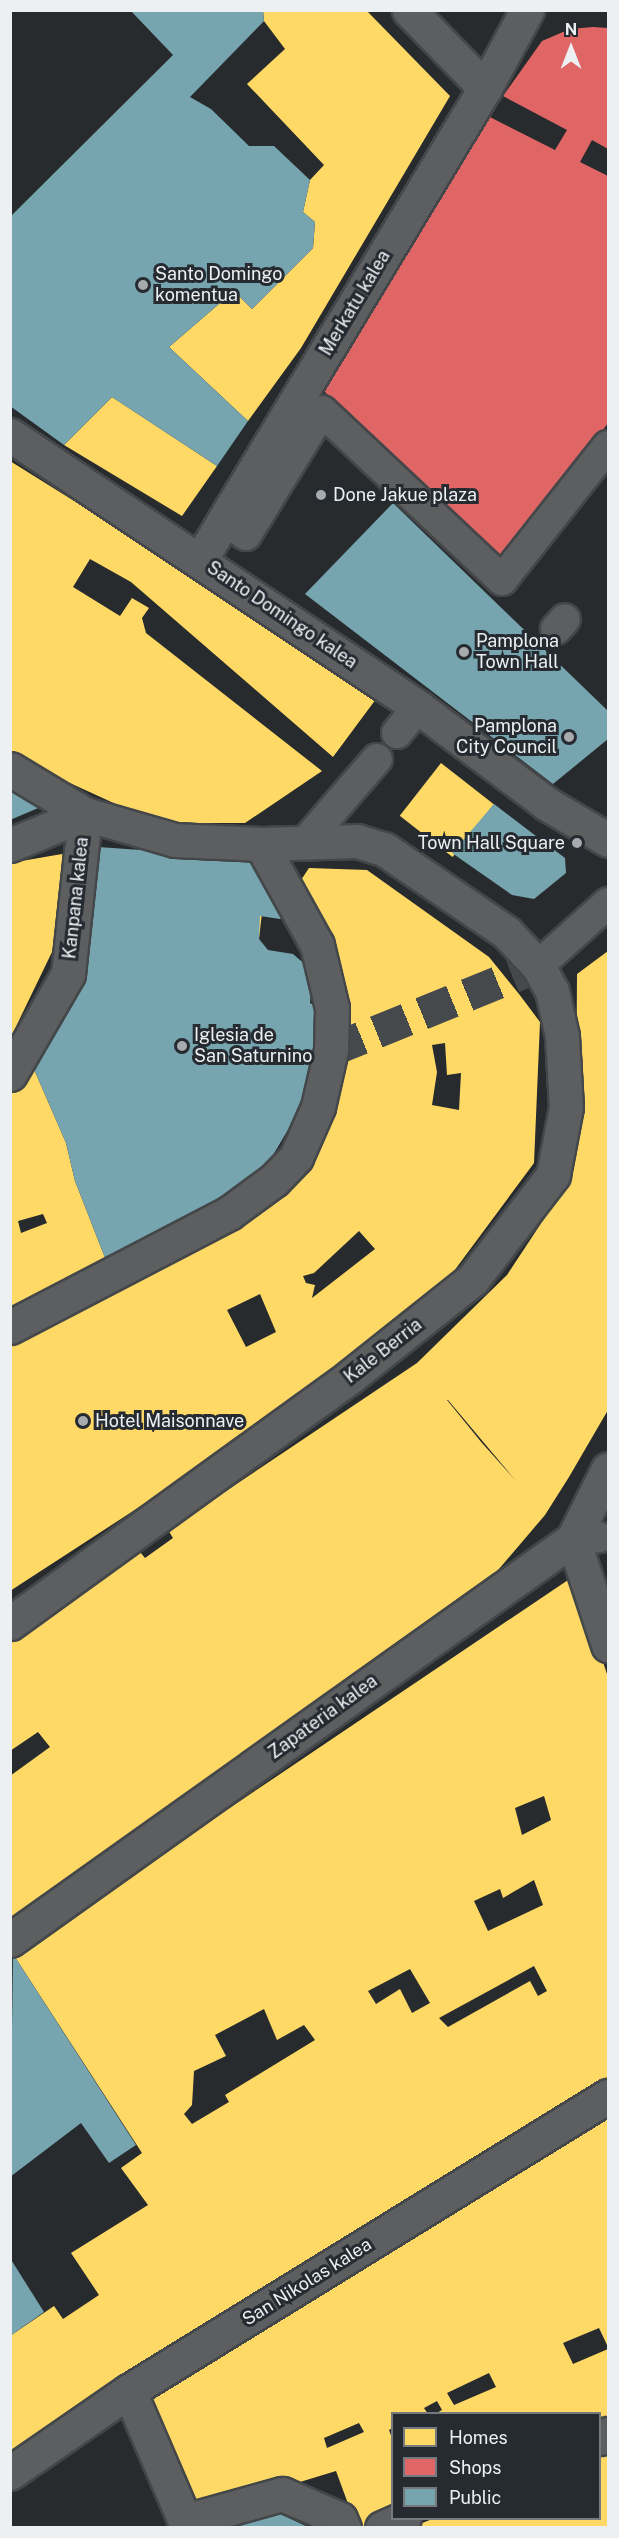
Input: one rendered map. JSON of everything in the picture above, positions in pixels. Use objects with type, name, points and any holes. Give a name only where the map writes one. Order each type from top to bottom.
[{"type":"street","points":[[409,10],[485,88]]},
{"type":"street","name":"Merkatu kalea","points":[[200,560],[485,88],[527,10]]},
{"type":"street","points":[[224,519],[246,535],[322,411],[502,580],[609,446]]},
{"type":"street","name":"Santo Domingo kalea","points":[[10,435],[418,707],[547,804],[609,840]]},
{"type":"street","points":[[397,733],[418,707]]},
{"type":"street","points":[[308,840],[377,759]]},
{"type":"street","name":"Kale Berria","points":[[10,769],[85,814],[176,840],[261,844],[308,840],[357,841],[384,849],[507,933],[538,966],[552,992],[561,1036],[566,1107],[553,1175],[473,1279],[350,1377],[10,1623]]},
{"type":"street","points":[[10,845],[85,814]]},
{"type":"street","name":"Kanpana kalea","points":[[10,1074],[68,974],[85,814]]},
{"type":"street","points":[[10,1327],[229,1213],[274,1180],[296,1156],[318,1107],[331,1050],[332,1008],[317,945],[261,844]]},
{"type":"street","points":[[538,966],[609,903]]},
{"type":"street","name":"Zapateria kalea","points":[[10,1940],[586,1538],[609,1469]]},
{"type":"street","points":[[586,1538],[609,1645]]},
{"type":"street","name":"San Nikolas kalea","points":[[10,2474],[137,2386],[609,2096]]},
{"type":"street","points":[[137,2386],[185,2521],[282,2494],[340,2518],[344,2528]]},
{"type":"street","points":[[382,2528],[400,2520]]},
{"type":"building: Homes","points":[[263,10],[366,10],[450,96],[301,348],[248,421],[169,347],[234,291],[252,309],[313,248],[315,222],[303,212],[310,180],[324,165],[247,84],[285,49],[264,21]]},
{"type":"building: Homes","points":[[112,397],[217,466],[182,516],[64,445]]},
{"type":"building: Homes","points":[[10,461],[175,564],[268,629],[379,695],[333,757],[131,582],[90,559],[73,587],[120,616],[132,598],[149,608],[142,618],[146,633],[322,771],[245,823],[175,823],[131,811],[59,778],[45,780],[10,761]]},
{"type":"building: Homes","points":[[441,763],[494,804],[453,857],[400,816]]},
{"type":"building: Homes","points":[[62,854],[69,856],[71,862],[52,952],[10,1039],[10,863]]},
{"type":"building: Homes","points":[[309,868],[367,870],[489,957],[540,1022],[534,1163],[454,1271],[325,1379],[187,1476],[10,1591],[10,1332],[247,1208],[332,1099],[297,886]],"holes":[[[445,1043],[447,1075],[461,1073],[459,1110],[432,1105],[437,1072],[432,1045]],[[359,1231],[375,1249],[312,1298],[315,1285],[306,1283],[303,1276],[314,1273]],[[260,1294],[276,1332],[246,1347],[227,1310]]]},
{"type":"building: Homes","points":[[202,885],[264,895],[259,939],[250,945],[241,940],[196,932]]},
{"type":"building: Homes","points":[[608,951],[608,1410],[569,1477],[545,1515],[493,1576],[10,1923],[10,1776],[50,1747],[38,1732],[10,1751],[10,1642],[140,1552],[145,1558],[173,1538],[168,1530],[417,1363],[507,1275],[565,1187],[576,1136],[577,974]],"holes":[[[448,1400],[516,1481],[482,1443]]]},
{"type":"building: Homes","points":[[183,1016],[233,1025],[226,1067],[176,1058]]},
{"type":"building: Homes","points":[[33,1067],[66,1143],[75,1181],[107,1263],[10,1312],[10,1095]],"holes":[[[43,1214],[47,1223],[21,1233],[18,1221]]]},
{"type":"building: Homes","points":[[574,1576],[608,1677],[608,2094],[10,2463],[10,2336],[54,2306],[63,2319],[99,2295],[71,2253],[148,2205],[121,2168],[142,2153],[13,1954]],"holes":[[[544,1796],[551,1820],[522,1835],[515,1808]],[[534,1880],[543,1905],[488,1931],[474,1901],[500,1889],[503,1898]],[[534,1966],[547,1991],[538,1996],[530,1981],[448,2027],[439,2018]],[[410,1969],[430,2003],[412,2013],[400,1989],[376,2004],[368,1991]],[[264,2009],[277,2040],[304,2025],[315,2040],[225,2095],[229,2102],[192,2124],[184,2114],[192,2105],[194,2071],[226,2056],[215,2035]]]},
{"type":"building: Homes","points":[[608,2114],[608,2347],[599,2328],[563,2343],[573,2364],[608,2349],[608,2427],[601,2430],[601,2412],[438,2412],[442,2410],[437,2401],[424,2408],[427,2412],[391,2412],[391,2429],[389,2430],[391,2435],[391,2520],[370,2528],[357,2528],[336,2471],[198,2513],[148,2388]],"holes":[[[489,2373],[496,2387],[454,2405],[447,2393]],[[359,2423],[364,2432],[327,2448],[324,2438]]]},
{"type":"building: Homes","points":[[608,2451],[608,2528],[412,2527],[430,2520],[601,2520],[601,2454]]},
{"type":"building: Shops","points":[[608,28],[608,149],[592,140],[580,162],[608,176],[608,423],[498,572],[324,391],[480,112],[555,150],[567,130],[503,96],[542,41],[570,29]]},
{"type":"building: Public","name":"Santo Domingo komentua","points":[[130,10],[263,10],[264,21],[190,97],[211,109],[249,146],[274,146],[310,180],[303,212],[315,222],[313,248],[252,309],[234,291],[169,347],[248,421],[217,466],[112,397],[64,445],[10,406],[10,217],[173,55]]},
{"type":"building: Public","name":"Pamplona Town Hall","points":[[393,503],[608,711],[608,739],[553,784],[305,594]]},
{"type":"building: Public","points":[[10,786],[43,806],[10,820]]},
{"type":"building: Public","points":[[494,804],[565,858],[566,873],[534,899],[512,895],[452,853]]},
{"type":"building: Public","name":"Iglesia de San Saturnino","points":[[98,847],[256,858],[286,915],[280,919],[260,916],[259,939],[268,950],[293,954],[308,967],[312,977],[310,1003],[322,1010],[324,1033],[296,1130],[289,1128],[266,1167],[195,1215],[107,1263],[75,1181],[66,1143],[33,1067],[88,955]]},
{"type":"building: Public","points":[[13,1954],[136,2145],[109,2163],[81,2123],[10,2177]]},
{"type":"building: Public","points":[[10,2258],[44,2312],[10,2336]]},
{"type":"building: Public","points":[[259,2504],[310,2528],[203,2528]]},
{"type":"tunnel","points":[[331,1050],[538,966]]},
{"type":"place","name":"Santo Domingo komentua","points":[[143,285]]},
{"type":"place","name":"Done Jakue plaza","points":[[321,495]]},
{"type":"place","name":"Pamplona Town Hall","points":[[464,652]]},
{"type":"place","name":"Pamplona City Council","points":[[569,737]]},
{"type":"place","name":"Town Hall Square","points":[[577,843]]},
{"type":"place","name":"Iglesia de San Saturnino","points":[[182,1046]]},
{"type":"place","name":"Hotel Maisonnave","points":[[83,1421]]}]
